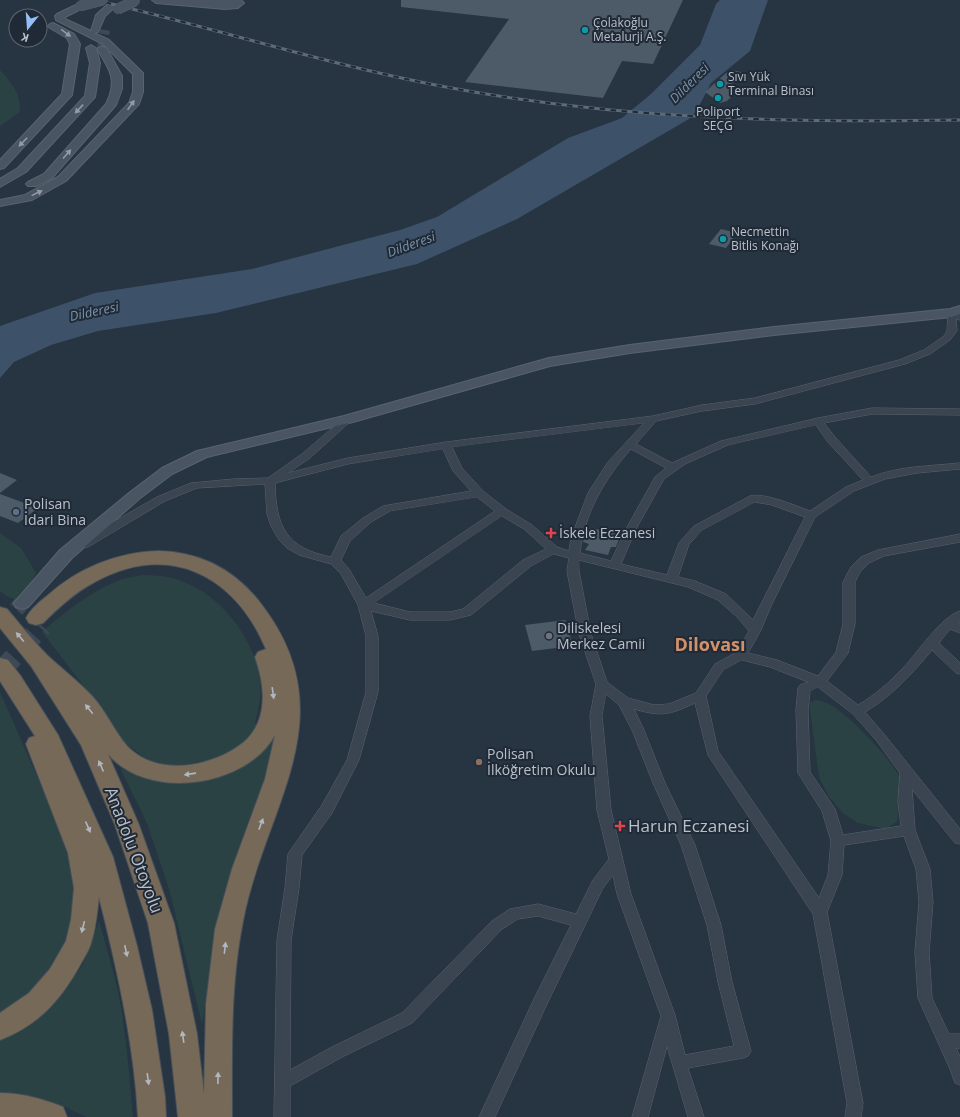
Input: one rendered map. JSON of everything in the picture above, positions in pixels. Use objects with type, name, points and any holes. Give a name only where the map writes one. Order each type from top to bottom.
[{"type":"highway","points":[[34,616],[84,577],[105,567],[128,561],[154,558],[179,560],[210,569],[232,585],[257,612],[271,635],[280,659],[289,697],[287,743],[272,796],[244,870],[227,936],[219,999],[218,1117]]},
{"type":"highway","points":[[34,616],[91,583],[115,575],[140,570],[163,569],[186,573],[211,584],[237,607],[256,634],[268,664],[274,698],[273,712],[269,726],[262,739],[250,750],[226,764],[190,774],[173,775],[158,773],[134,764],[114,746],[89,707],[39,660]]},
{"type":"highway","name":"Anadolu Otoyolu","points":[[0,614],[39,660],[91,742],[127,825],[162,923],[183,1034],[192,1117]]},
{"type":"highway","points":[[0,1027],[7,1024],[39,1002],[59,977],[78,944],[84,920],[87,888],[80,853],[6,674]]},
{"type":"highway","points":[[6,674],[50,741],[101,857],[124,946],[138,1010],[151,1097],[152,1117]]},
{"type":"highway","points":[[0,1107],[14,1107],[52,1117]]},
{"type":"main road","points":[[0,166],[67,96],[75,44],[71,36],[51,25],[50,17],[54,13],[89,0]]},
{"type":"main road","points":[[0,203],[28,198],[62,179],[134,104],[138,92],[138,74],[106,42],[61,20],[60,16],[77,5],[103,0]]},
{"type":"main road","points":[[95,30],[101,15],[134,0]]},
{"type":"main road","points":[[156,0],[226,6],[235,6],[239,3],[237,1],[193,0]]},
{"type":"main road","points":[[110,20],[114,8]]},
{"type":"main road","points":[[0,184],[22,170],[90,97],[97,48],[118,76],[116,96],[111,104],[48,176],[18,191],[0,195]]},
{"type":"main road","points":[[34,616],[66,554],[134,496],[167,471],[202,454],[348,419],[549,362],[630,349],[752,334],[957,313]]},
{"type":"street","points":[[66,554],[161,499],[195,485],[270,481],[348,461],[446,445],[653,419],[702,408],[755,401],[902,362],[927,352],[947,338],[952,331],[957,313]]},
{"type":"street","points":[[615,566],[631,529],[660,477],[681,462],[725,443],[818,421],[872,411],[960,412]]},
{"type":"street","points":[[270,481],[306,456],[348,419]]},
{"type":"street","points":[[653,419],[612,464],[593,493],[576,538],[574,571],[585,634],[602,684],[596,716],[604,810],[624,894],[668,1015],[678,1063],[696,1117]]},
{"type":"street","points":[[818,421],[831,439],[869,481]]},
{"type":"street","points":[[446,445],[457,469],[479,493],[502,511],[528,527],[553,550],[691,584],[722,597],[742,615],[755,630]]},
{"type":"street","points":[[630,445],[673,468]]},
{"type":"street","points":[[624,702],[654,710],[670,709],[700,696],[719,667],[741,655],[755,630],[765,606],[811,515],[850,489],[883,476],[917,470],[960,466]]},
{"type":"street","points":[[270,481],[270,501],[273,521],[282,537],[298,551],[323,559],[335,561],[345,572],[364,605],[372,636],[372,692],[353,760],[327,809],[295,854],[292,888],[284,940],[282,1117]]},
{"type":"street","points":[[335,561],[345,539],[367,520],[387,508],[479,493]]},
{"type":"street","points":[[671,580],[684,543],[698,528],[754,498],[774,502],[811,515]]},
{"type":"street","points":[[364,605],[502,511]]},
{"type":"street","points":[[820,912],[835,876],[838,841],[828,809],[804,773],[802,710],[804,688],[820,682],[842,653],[849,624],[849,582],[856,570],[865,560],[882,553],[960,538]]},
{"type":"street","points":[[364,605],[410,616],[450,616],[467,612],[527,563],[553,550]]},
{"type":"street","points":[[857,711],[889,689],[949,623],[960,615]]},
{"type":"street","points":[[949,623],[960,629]]},
{"type":"street","points":[[932,643],[960,670]]},
{"type":"street","points":[[741,655],[773,663],[820,682],[857,711],[880,737],[960,839]]},
{"type":"street","points":[[602,684],[624,702],[638,730],[659,783],[688,845],[714,925],[725,982],[743,1051],[678,1063]]},
{"type":"street","points":[[700,696],[712,752],[820,912],[855,1103],[853,1117]]},
{"type":"street","points":[[906,772],[905,801],[908,830],[923,869],[926,902],[922,952],[925,998],[953,1041],[960,1078]]},
{"type":"street","points":[[838,841],[908,830]]},
{"type":"street","points":[[487,1117],[540,1002],[598,884],[616,860]]},
{"type":"street","points":[[283,1082],[337,1052],[407,1018],[497,925],[515,913],[538,910],[580,921]]},
{"type":"street","points":[[640,1117],[668,1015]]},
{"type":"green space","points":[[0,70],[15,89],[19,99],[20,112],[0,126]]},
{"type":"green space","points":[[0,533],[21,548],[36,573],[21,601],[8,597],[0,591]]},
{"type":"green space","points":[[142,575],[174,578],[197,588],[221,606],[240,629],[247,641],[260,675],[260,696],[255,723],[261,724],[249,742],[231,754],[203,762],[179,766],[148,760],[118,738],[95,701],[42,632],[59,617],[95,592],[118,581]]},
{"type":"green space","points":[[0,692],[66,842],[64,844],[78,896],[76,922],[47,980],[0,1017]]},
{"type":"green space","points":[[816,700],[831,705],[849,719],[874,743],[895,769],[899,776],[901,785],[897,822],[885,829],[858,823],[843,813],[829,797],[819,777],[809,703]]},
{"type":"green space","points":[[274,737],[277,740],[272,765],[217,931],[202,1024],[169,889],[147,823],[120,768],[143,778],[176,783],[204,779],[257,756],[267,747]]},
{"type":"green space","points":[[99,921],[121,1007],[127,1048],[133,1117],[86,1117],[66,1107],[40,1100],[0,1096],[0,1038],[63,990],[82,966]]},
{"type":"water","name":"Dilderesi","points":[[720,0],[768,0],[750,51],[711,83],[697,110],[689,119],[517,219],[417,264],[216,313],[98,331],[51,345],[14,362],[0,378],[0,326],[95,293],[252,269],[400,230],[437,217],[568,138],[622,118],[651,94],[700,45],[716,4]]},
{"type":"building","name":"Çolakoğlu Metalurji A.Ş.","points":[[401,0],[683,0],[653,64],[622,61],[603,98],[465,82],[509,19],[401,7]]},
{"type":"building","points":[[732,70],[745,73],[728,87],[738,90],[727,101],[720,103],[705,92],[726,73]]},
{"type":"building","name":"Necmettin Bitlis Konağı","points":[[721,229],[737,233],[726,248],[709,244]]},
{"type":"building","points":[[0,473],[17,480],[0,493]]},
{"type":"building","name":"Polisan İdari Bina","points":[[0,494],[38,508],[18,523],[0,516]]},
{"type":"building","points":[[590,528],[621,534],[616,547],[611,547],[608,555],[585,550],[589,544],[583,542]]},
{"type":"building","name":"Diliskelesi Merkez Camii","points":[[565,620],[573,646],[532,651],[525,625]]},
{"type":"tunnel","points":[[102,49],[105,30]]},
{"type":"tunnel","points":[[0,627],[22,603]]},
{"type":"tunnel","points":[[0,672],[42,626]]},
{"type":"railway","points":[[95,0],[357,68],[446,87],[510,98],[574,106],[702,117],[831,121],[960,120]]},
{"type":"place","name":"Çolakoğlu Metalurji A.Ş.","points":[[585,30]]},
{"type":"place","name":"Sıvı Yük Terminal Binası","points":[[720,84]]},
{"type":"place","name":"Poliport SEÇG","points":[[718,98]]},
{"type":"place","name":"Necmettin Bitlis Konağı","points":[[723,239]]},
{"type":"place","name":"Polisan İdari Bina","points":[[16,512]]},
{"type":"place","name":"İskele Eczanesi","points":[[551,533]]},
{"type":"place","name":"Diliskelesi Merkez Camii","points":[[549,636]]},
{"type":"place","name":"Polisan İlköğretim Okulu","points":[[479,762]]},
{"type":"place","name":"Harun Eczanesi","points":[[620,826]]},
{"type":"district","name":"Dilovası","points":[[710,645]]}]
